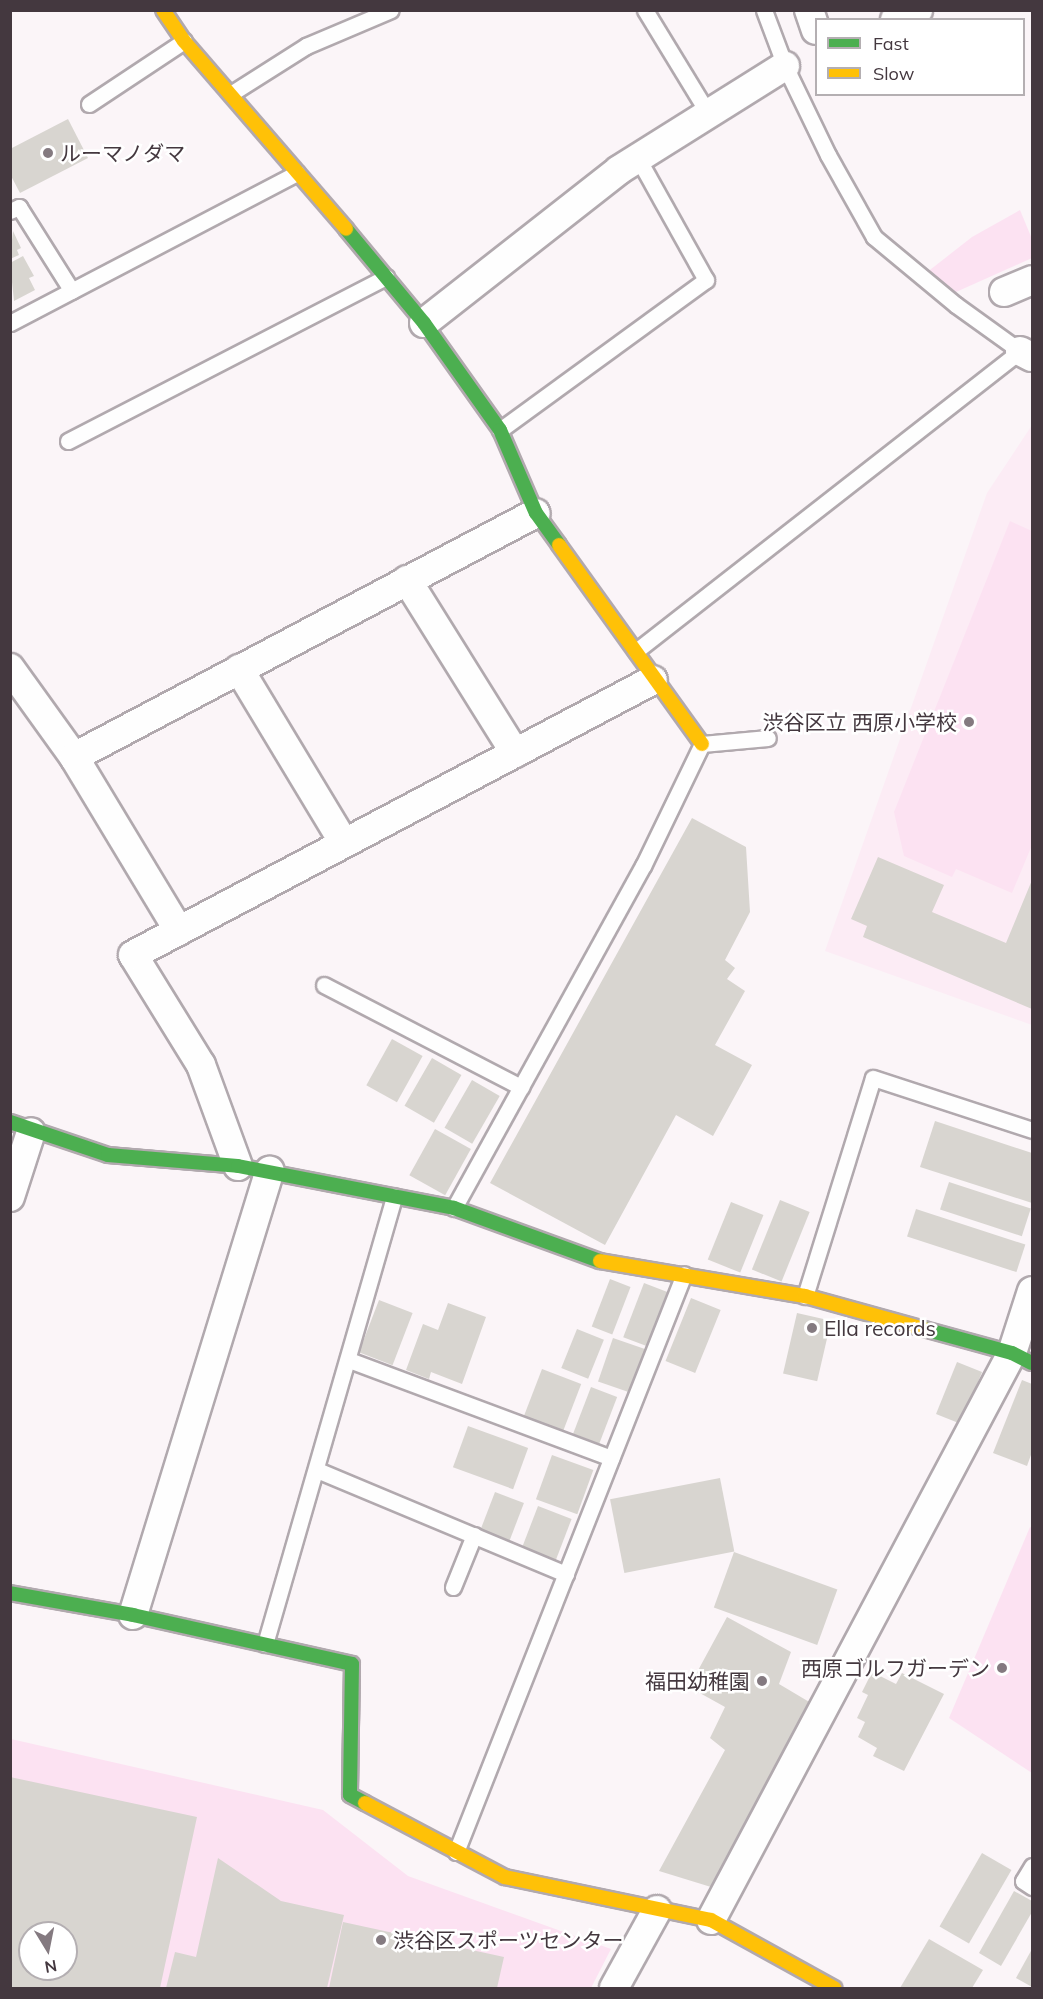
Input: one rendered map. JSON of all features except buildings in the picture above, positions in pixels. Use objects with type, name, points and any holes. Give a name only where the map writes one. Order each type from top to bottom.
[{"type":"street","points":[[164,10],[184,41],[232,93],[424,323],[500,430],[536,513],[636,651],[653,680],[702,744]]},
{"type":"street","points":[[809,10],[815,27]]},
{"type":"street","points":[[900,18],[918,10]]},
{"type":"street","points":[[424,323],[619,170],[639,160],[785,66]]},
{"type":"street","points":[[1004,292],[1032,280]]},
{"type":"street","points":[[74,757],[536,513]]},
{"type":"street","points":[[407,580],[514,753]]},
{"type":"street","points":[[10,668],[74,757],[179,931]]},
{"type":"street","points":[[239,669],[344,843]]},
{"type":"street","points":[[238,1166],[201,1065],[133,956],[653,680]]},
{"type":"street","points":[[10,1197],[21,1127],[108,1155],[238,1166],[453,1208],[584,1258],[805,1296],[1022,1358]]},
{"type":"street","points":[[133,1615],[270,1171]]},
{"type":"street","points":[[711,1920],[1022,1358],[1032,1291]]},
{"type":"street","points":[[10,1593],[133,1615],[352,1664],[350,1795],[505,1876],[711,1920],[834,1989]]},
{"type":"street","points":[[614,1989],[657,1910]]},
{"type":"lane","points":[[232,93],[306,46],[391,10]]},
{"type":"lane","points":[[645,10],[709,116]]},
{"type":"lane","points":[[636,651],[1026,354],[956,305],[874,237],[828,155],[785,66],[764,10]]},
{"type":"lane","points":[[89,104],[184,41]]},
{"type":"lane","points":[[500,430],[706,280],[639,160]]},
{"type":"lane","points":[[10,323],[297,173]]},
{"type":"lane","points":[[13,204],[72,291]]},
{"type":"lane","points":[[68,441],[386,277]]},
{"type":"lane","points":[[453,1208],[643,866],[702,744],[768,738]]},
{"type":"lane","points":[[324,985],[521,1087]]},
{"type":"lane","points":[[805,1296],[873,1078],[1032,1130]]},
{"type":"lane","points":[[266,1644],[394,1196]]},
{"type":"lane","points":[[456,1852],[684,1274]]},
{"type":"lane","points":[[349,1360],[611,1458]]},
{"type":"lane","points":[[317,1470],[566,1574]]},
{"type":"lane","points":[[453,1587],[474,1535]]},
{"type":"lane","points":[[1032,1866],[1023,1881],[1032,1887]]},
{"type":"shaded area","points":[[1020,210],[1032,239],[1032,258],[956,292],[926,273],[972,237]]},
{"type":"shaded area","name":"渋谷区立 西原小学校","points":[[1032,425],[1032,1025],[825,951],[987,493]]},
{"type":"shaded area","points":[[1010,521],[1032,531],[1032,845],[1012,893],[956,869],[952,877],[904,856],[894,812]]},
{"type":"shaded area","name":"西原ゴルフガーデン","points":[[1030,1527],[1032,1528],[1032,1773],[949,1718]]},
{"type":"shaded area","name":"渋谷区スポーツセンター","points":[[11,1739],[323,1810],[408,1876],[611,1949],[591,1988],[11,1988]]},
{"type":"traffic: fast","points":[[346,229],[424,323],[500,430],[536,513],[559,545]]},
{"type":"traffic: fast","points":[[10,1122],[108,1155],[238,1166],[454,1208],[600,1261]]},
{"type":"traffic: fast","points":[[924,1329],[1012,1353],[1032,1363]]},
{"type":"traffic: fast","points":[[10,1593],[133,1615],[352,1664],[350,1795],[365,1803]]},
{"type":"traffic: slow","points":[[163,10],[184,41],[346,229]]},
{"type":"traffic: slow","points":[[559,545],[702,744]]},
{"type":"traffic: slow","points":[[600,1261],[805,1296],[924,1329]]},
{"type":"traffic: slow","points":[[365,1803],[505,1877],[711,1920],[834,1988]]},
{"type":"place","name":"ルーマノダマ","points":[[48,153]]},
{"type":"place","name":"渋谷区立 西原小学校","points":[[969,722]]},
{"type":"place","name":"Ella records","points":[[812,1328]]},
{"type":"place","name":"西原ゴルフガーデン","points":[[1002,1668]]},
{"type":"place","name":"福田幼稚園","points":[[762,1681]]},
{"type":"place","name":"渋谷区スポーツセンター","points":[[381,1940]]}]
